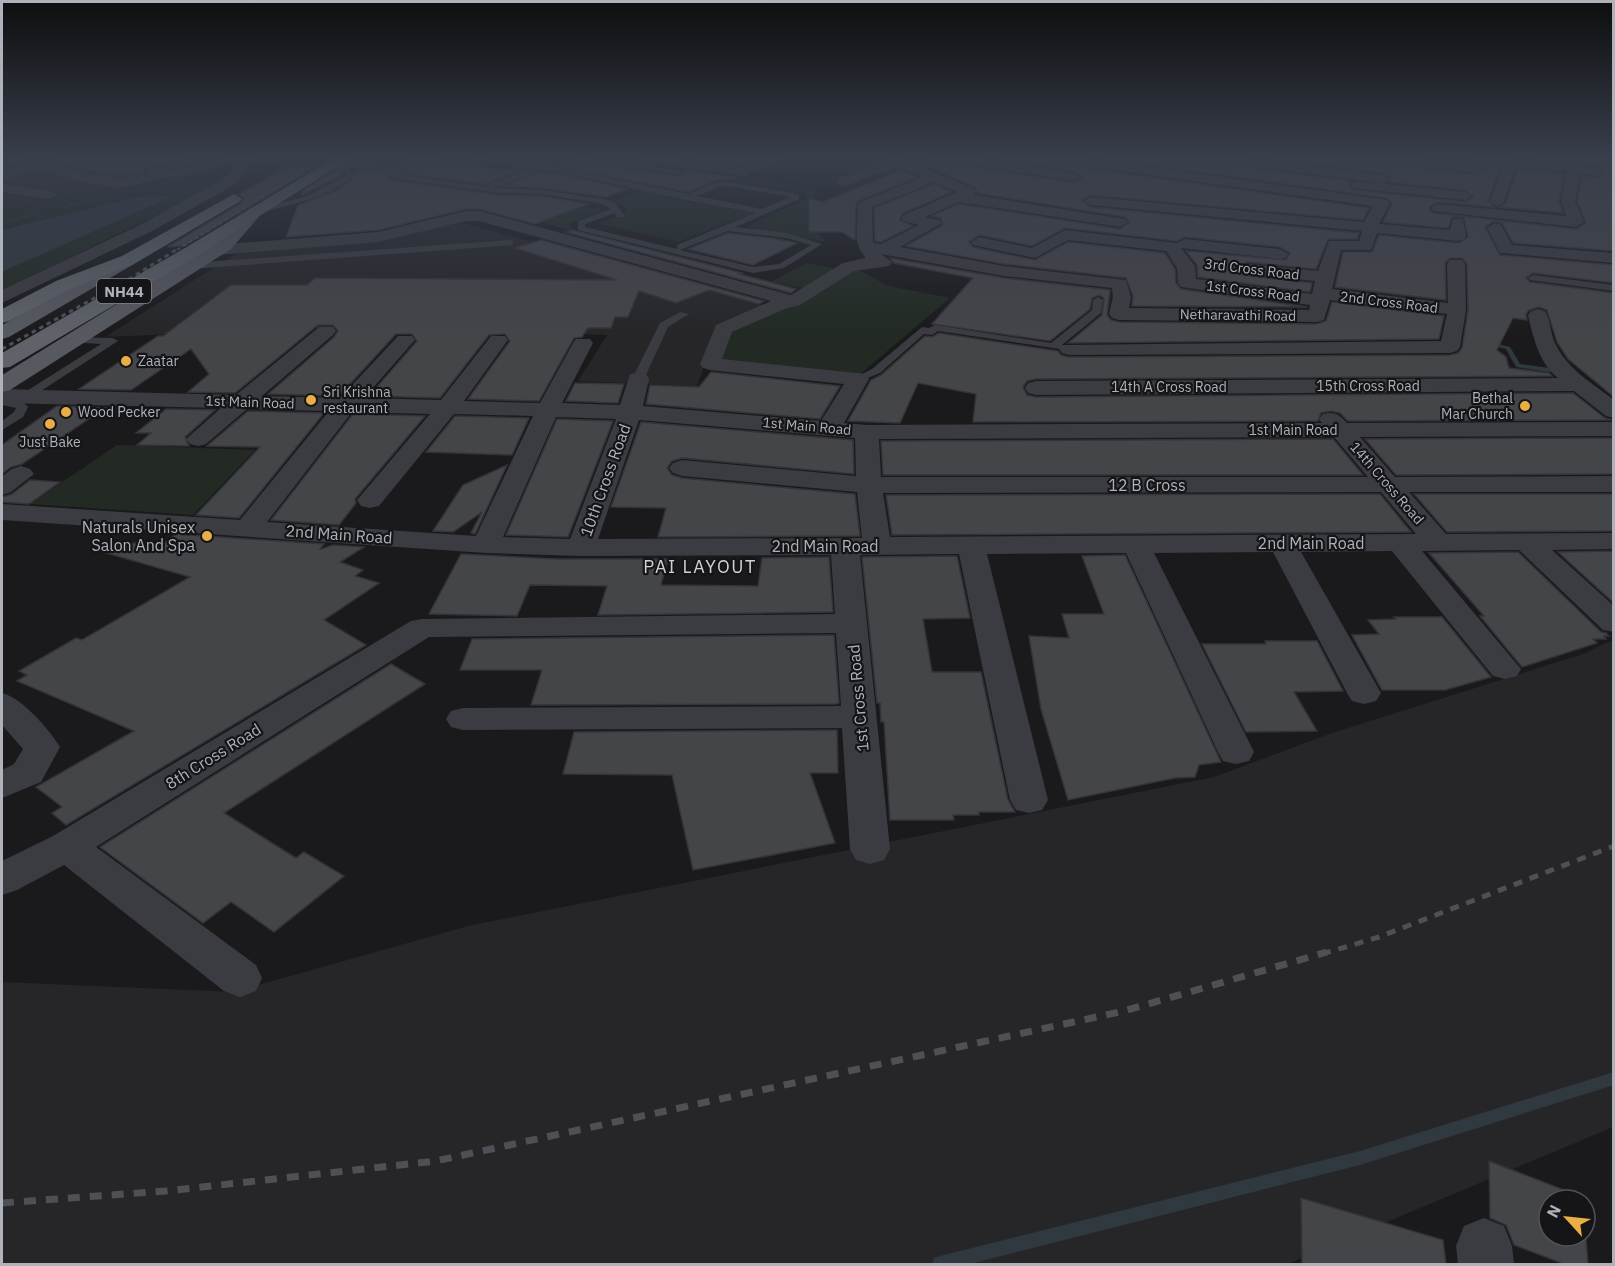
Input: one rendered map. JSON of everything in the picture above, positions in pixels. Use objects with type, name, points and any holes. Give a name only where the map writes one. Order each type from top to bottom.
[{"type":"highway","name":"NH44","points":[[2,317],[63,285],[128,260],[192,216]]},
{"type":"highway","name":"NH44","points":[[2,362],[191,259],[249,216]]},
{"type":"main road","points":[[2,385],[73,340],[191,259],[216,250],[225,244],[251,216]]},
{"type":"main road","points":[[2,333],[128,260]]},
{"type":"street","points":[[2,297],[171,216]]},
{"type":"street","points":[[216,250],[378,237],[466,216]]},
{"type":"street","points":[[479,216],[793,301]]},
{"type":"street","points":[[866,216],[862,232],[876,254],[963,278]]},
{"type":"street","points":[[829,428],[858,379],[710,364],[723,329],[782,303],[793,301],[849,267],[876,254],[932,216]]},
{"type":"street","points":[[936,216],[954,226]]},
{"type":"street","points":[[946,216],[1053,226],[1044,232],[1172,247],[1254,236]]},
{"type":"street","points":[[1077,216],[1138,224]]},
{"type":"street","points":[[1247,216],[1458,236],[1458,222]]},
{"type":"street","points":[[1365,247],[1379,216]]},
{"type":"street","points":[[1535,216],[1576,222],[1574,216]]},
{"type":"street","points":[[1495,228],[1506,249],[1614,258]]},
{"type":"street","points":[[948,261],[977,236],[1035,252],[1065,235]]},
{"type":"street","points":[[1183,244],[1301,256],[1329,248],[1374,248],[1370,267]]},
{"type":"street","name":"3rd Cross Road","points":[[1183,244],[1202,263]]},
{"type":"street","name":"1st Cross Road","points":[[1183,244],[1187,283],[1320,299]]},
{"type":"street","points":[[1320,299],[1329,248]]},
{"type":"street","name":"Netharavathi Road","points":[[876,254],[1065,272],[1120,284],[1119,314],[1241,315],[1320,299]]},
{"type":"street","points":[[1062,347],[1450,347],[1457,310],[1456,264]]},
{"type":"street","name":"3rd Cross Road","points":[[1236,267],[1320,299]]},
{"type":"street","name":"2nd Cross Road","points":[[1320,299],[1387,301],[1457,310]]},
{"type":"street","points":[[1382,322],[1387,301]]},
{"type":"street","name":"14th Cross Road","points":[[1241,315],[1438,543]]},
{"type":"street","points":[[1538,315],[1544,342],[1560,369],[1614,411]]},
{"type":"street","points":[[198,439],[326,331]]},
{"type":"street","points":[[248,528],[345,406],[405,340]]},
{"type":"street","points":[[370,500],[447,408],[498,340]]},
{"type":"street","points":[[486,545],[547,411],[583,343]]},
{"type":"street","name":"10th Cross Road","points":[[581,548],[630,412],[638,379]]},
{"type":"street","name":"15th Cross Road","points":[[1303,387],[1577,384]]},
{"type":"street","name":"14th A Cross Road","points":[[1036,388],[1303,387]]},
{"type":"street","name":"1st Main Road","points":[[2,396],[630,412],[867,432],[1614,429]]},
{"type":"street","name":"1st Cross Road","points":[[867,432],[869,485],[851,623],[870,849]]},
{"type":"street","name":"12 B Cross","points":[[682,468],[869,485],[1614,484]]},
{"type":"street","name":"2nd Main Road","points":[[2,512],[486,545],[581,548],[1614,541]]},
{"type":"street","points":[[1527,542],[1614,624]]},
{"type":"street","points":[[1282,543],[1364,693]]},
{"type":"street","points":[[1400,543],[1505,669]]},
{"type":"street","points":[[1136,544],[1236,752]]},
{"type":"street","points":[[971,545],[1029,800]]},
{"type":"street","name":"8th Cross Road","points":[[2,879],[67,846],[422,628],[851,623]]},
{"type":"street","points":[[2,704],[42,747],[28,773],[2,785]]},
{"type":"street","points":[[463,719],[859,717]]},
{"type":"street","points":[[67,846],[240,978]]},
{"type":"lane","points":[[599,216],[581,223],[581,228],[753,270],[781,266],[818,244],[787,236],[764,235]]},
{"type":"lane","points":[[616,216],[595,226],[680,247],[768,262],[805,245],[727,228]]},
{"type":"lane","points":[[680,247],[754,216]]},
{"type":"lane","points":[[191,259],[510,243]]},
{"type":"lane","points":[[1533,278],[1614,288]]},
{"type":"lane","points":[[858,379],[876,371],[922,330],[932,332],[935,328],[1062,347],[1097,311],[1098,300]]},
{"type":"lane","points":[[638,379],[664,325],[684,314]]},
{"type":"lane","points":[[26,396],[113,341],[73,340]]},
{"type":"lane","points":[[2,402],[16,402],[22,407],[19,414],[2,426]]},
{"type":"shaded area","points":[[2,216],[59,216],[2,230]]},
{"type":"shaded area","points":[[59,216],[128,216],[2,272],[2,230]]},
{"type":"shaded area","points":[[127,216],[154,216],[2,291],[2,272]]},
{"type":"shaded area","points":[[515,216],[589,216],[571,223],[571,230]]},
{"type":"shaded area","points":[[618,216],[745,216],[678,242],[600,224]]},
{"type":"shaded area","points":[[769,216],[811,216],[810,222],[826,242],[746,227]]},
{"type":"shaded area","points":[[458,222],[767,306],[718,328],[697,386],[578,381],[607,335],[323,328],[105,337],[242,250]]},
{"type":"shaded area","points":[[806,263],[837,269],[803,288],[771,282]]},
{"type":"shaded area","points":[[854,267],[888,286],[950,298],[859,375],[715,362],[728,329]]},
{"type":"shaded area","points":[[117,445],[255,450],[193,515],[30,504]]},
{"type":"shaded area","points":[[1613,640],[1613,1127],[1287,1264],[2,1264],[2,982],[234,992],[468,926],[1214,777],[1332,733],[1583,654]]},
{"type":"building","points":[[219,216],[234,216],[184,246],[167,247]]},
{"type":"building","points":[[294,216],[436,216],[378,230],[286,237]]},
{"type":"building","points":[[506,216],[556,216],[535,224]]},
{"type":"building","points":[[809,216],[856,216],[855,240],[842,232],[809,232]]},
{"type":"building","points":[[874,216],[901,216],[899,220],[913,226],[881,242],[875,241]]},
{"type":"building","points":[[932,216],[1037,216],[1120,229],[1130,222],[1125,217],[1119,216],[1185,216],[1359,233],[1357,239],[1328,239],[1316,269],[1249,262],[1241,264],[1238,269],[1243,275],[1312,283],[1310,292],[1198,277],[1197,265],[1186,251],[1286,260],[1290,253],[1280,247],[1185,237],[1177,241],[1065,228],[1032,246],[979,235],[969,242],[973,247],[1035,260],[1068,242],[1165,253],[1175,269],[1176,283],[1181,289],[1307,307],[1132,306],[1133,296],[1126,278],[1004,264],[906,246],[943,225],[941,218]]},
{"type":"building","points":[[1320,216],[1365,216],[1363,220]]},
{"type":"building","points":[[1386,216],[1461,216],[1576,229],[1586,223],[1583,216],[1614,216],[1614,251],[1513,243],[1502,223],[1494,221],[1485,227],[1500,255],[1614,265],[1614,283],[1533,273],[1526,278],[1530,282],[1614,293],[1614,397],[1568,359],[1557,342],[1547,310],[1539,307],[1529,310],[1526,314],[1527,320],[1513,318],[1497,350],[1506,357],[1509,368],[1549,373],[1552,376],[1036,379],[1027,381],[1023,387],[1027,395],[1036,397],[1573,393],[1605,418],[1612,420],[1348,421],[1340,413],[1331,411],[1321,413],[1318,421],[973,422],[976,394],[918,383],[900,423],[848,421],[871,380],[881,375],[925,336],[932,337],[939,333],[1058,351],[1061,355],[1069,357],[1450,355],[1458,353],[1462,348],[1468,310],[1467,264],[1462,258],[1450,258],[1445,263],[1446,300],[1335,287],[1343,252],[1372,252],[1379,235],[1459,243],[1468,237],[1464,217],[1452,217],[1448,228],[1383,222]]},
{"type":"building","points":[[572,230],[796,289],[791,293],[566,232]]},
{"type":"building","points":[[728,233],[797,243],[753,265],[688,249]]},
{"type":"building","points":[[541,240],[764,301],[759,304],[709,290],[676,303],[639,291],[628,317],[615,317],[611,328],[588,328],[582,337],[574,338],[539,401],[468,399],[510,341],[505,334],[489,335],[440,398],[369,396],[417,341],[412,334],[396,334],[339,396],[268,394],[334,337],[338,331],[333,325],[318,325],[235,393],[188,392],[209,374],[191,349],[131,390],[79,389],[158,336],[163,336],[231,285],[307,285],[315,278],[617,280],[515,248]]},
{"type":"building","points":[[890,258],[1004,278],[1110,290],[1107,315],[1111,320],[1119,322],[1317,324],[1326,321],[1332,302],[1444,316],[1439,339],[1068,343],[1102,315],[1104,298],[1099,295],[1092,298],[1090,309],[1050,341],[932,324],[973,278],[894,263]]},
{"type":"building","points":[[711,372],[840,386],[820,419],[646,404],[650,385],[699,387]]},
{"type":"building","points":[[575,383],[624,384],[618,403],[566,401]]},
{"type":"building","points":[[57,406],[105,408],[22,464],[11,467],[2,474],[2,445]]},
{"type":"building","points":[[166,409],[215,410],[185,437],[189,446],[137,445],[151,433],[136,433]]},
{"type":"building","points":[[248,411],[324,413],[239,518],[196,515],[260,447],[207,446]]},
{"type":"building","points":[[353,414],[425,416],[355,499],[356,503],[339,525],[271,520]]},
{"type":"building","points":[[455,416],[529,418],[512,455],[426,452]]},
{"type":"building","points":[[557,419],[613,421],[568,537],[506,535]]},
{"type":"building","points":[[641,422],[853,440],[854,474],[682,458],[672,461],[667,468],[672,475],[682,478],[855,494],[860,536],[658,537],[666,508],[611,507]]},
{"type":"building","points":[[1614,438],[1614,474],[1396,475],[1365,439]]},
{"type":"building","points":[[1333,439],[1363,475],[883,475],[881,441]]},
{"type":"building","points":[[507,465],[475,534],[471,533],[482,512],[453,532],[433,531],[463,485]]},
{"type":"building","points":[[30,480],[60,482],[29,504],[2,502],[2,497],[12,494]]},
{"type":"building","points":[[1380,494],[1411,532],[892,535],[886,495]]},
{"type":"building","points":[[1414,494],[1614,494],[1614,531],[1447,532]]},
{"type":"building","points":[[176,534],[324,544],[320,549],[333,545],[364,547],[340,562],[363,570],[355,576],[379,583],[324,620],[366,645],[66,825],[52,813],[62,807],[36,787],[134,731],[17,681],[27,675],[19,671],[76,638],[82,640],[190,577],[96,550],[98,542],[163,544]]},
{"type":"building","points":[[1614,551],[1614,603],[1558,552]]},
{"type":"building","points":[[1518,552],[1601,632],[1609,636],[1604,636],[1606,639],[1593,639],[1597,643],[1522,667],[1480,616],[1484,616],[1429,553]]},
{"type":"building","points":[[461,554],[558,559],[668,559],[661,585],[758,586],[762,558],[829,557],[833,612],[598,615],[607,586],[530,585],[517,616],[429,614]]},
{"type":"building","points":[[1125,555],[1221,762],[1199,765],[1195,777],[1175,778],[1068,800],[1041,709],[1029,636],[1069,638],[1062,614],[1104,614],[1082,556]]},
{"type":"building","points":[[957,556],[970,618],[923,619],[932,672],[981,672],[1008,800],[1015,812],[953,815],[954,820],[890,820],[884,722],[881,722],[880,703],[877,703],[862,557]]},
{"type":"building","points":[[1394,617],[1442,617],[1491,677],[1445,690],[1382,690],[1352,635],[1379,634],[1368,620],[1396,619]]},
{"type":"building","points":[[834,635],[839,703],[836,704],[531,705],[542,670],[460,670],[472,639]]},
{"type":"building","points":[[1265,641],[1317,641],[1343,691],[1294,692],[1317,731],[1246,732],[1202,644],[1266,644]]},
{"type":"building","points":[[391,664],[425,684],[224,813],[296,858],[304,852],[344,876],[274,932],[231,902],[203,923],[100,847]]},
{"type":"building","points":[[837,730],[838,773],[810,773],[835,843],[693,870],[672,775],[563,774],[574,732]]},
{"type":"building","points":[[1489,1161],[1559,1188],[1537,1188],[1537,1248],[1587,1248],[1588,1264],[1564,1264],[1514,1245],[1506,1225],[1490,1218]]},
{"type":"building","points":[[1301,1198],[1443,1240],[1446,1264],[1302,1264]]},
{"type":"waterway","points":[[1489,344],[1508,348],[1518,366],[1549,370]]},
{"type":"waterway","points":[[940,1264],[1360,1158],[1614,1078]]},
{"type":"railway","points":[[177,250],[232,216]]},
{"type":"railway","points":[[2,349],[131,278],[179,248]]},
{"type":"railway","points":[[1322,954],[1379,937],[1614,846]]},
{"type":"railway","points":[[2,1203],[166,1191],[436,1161],[1124,1011],[1327,952]]},
{"type":"place","name":"Zaatar","points":[[126,361]]},
{"type":"place","name":"Sri Krishna restaurant","points":[[311,400]]},
{"type":"place","name":"Bethal Mar Church","points":[[1525,406]]},
{"type":"place","name":"Wood Pecker","points":[[66,412]]},
{"type":"place","name":"Just Bake","points":[[50,424]]},
{"type":"place","name":"Naturals Unisex Salon And Spa","points":[[207,536]]},
{"type":"district","name":"PAI LAYOUT","points":[[700,566]]}]
